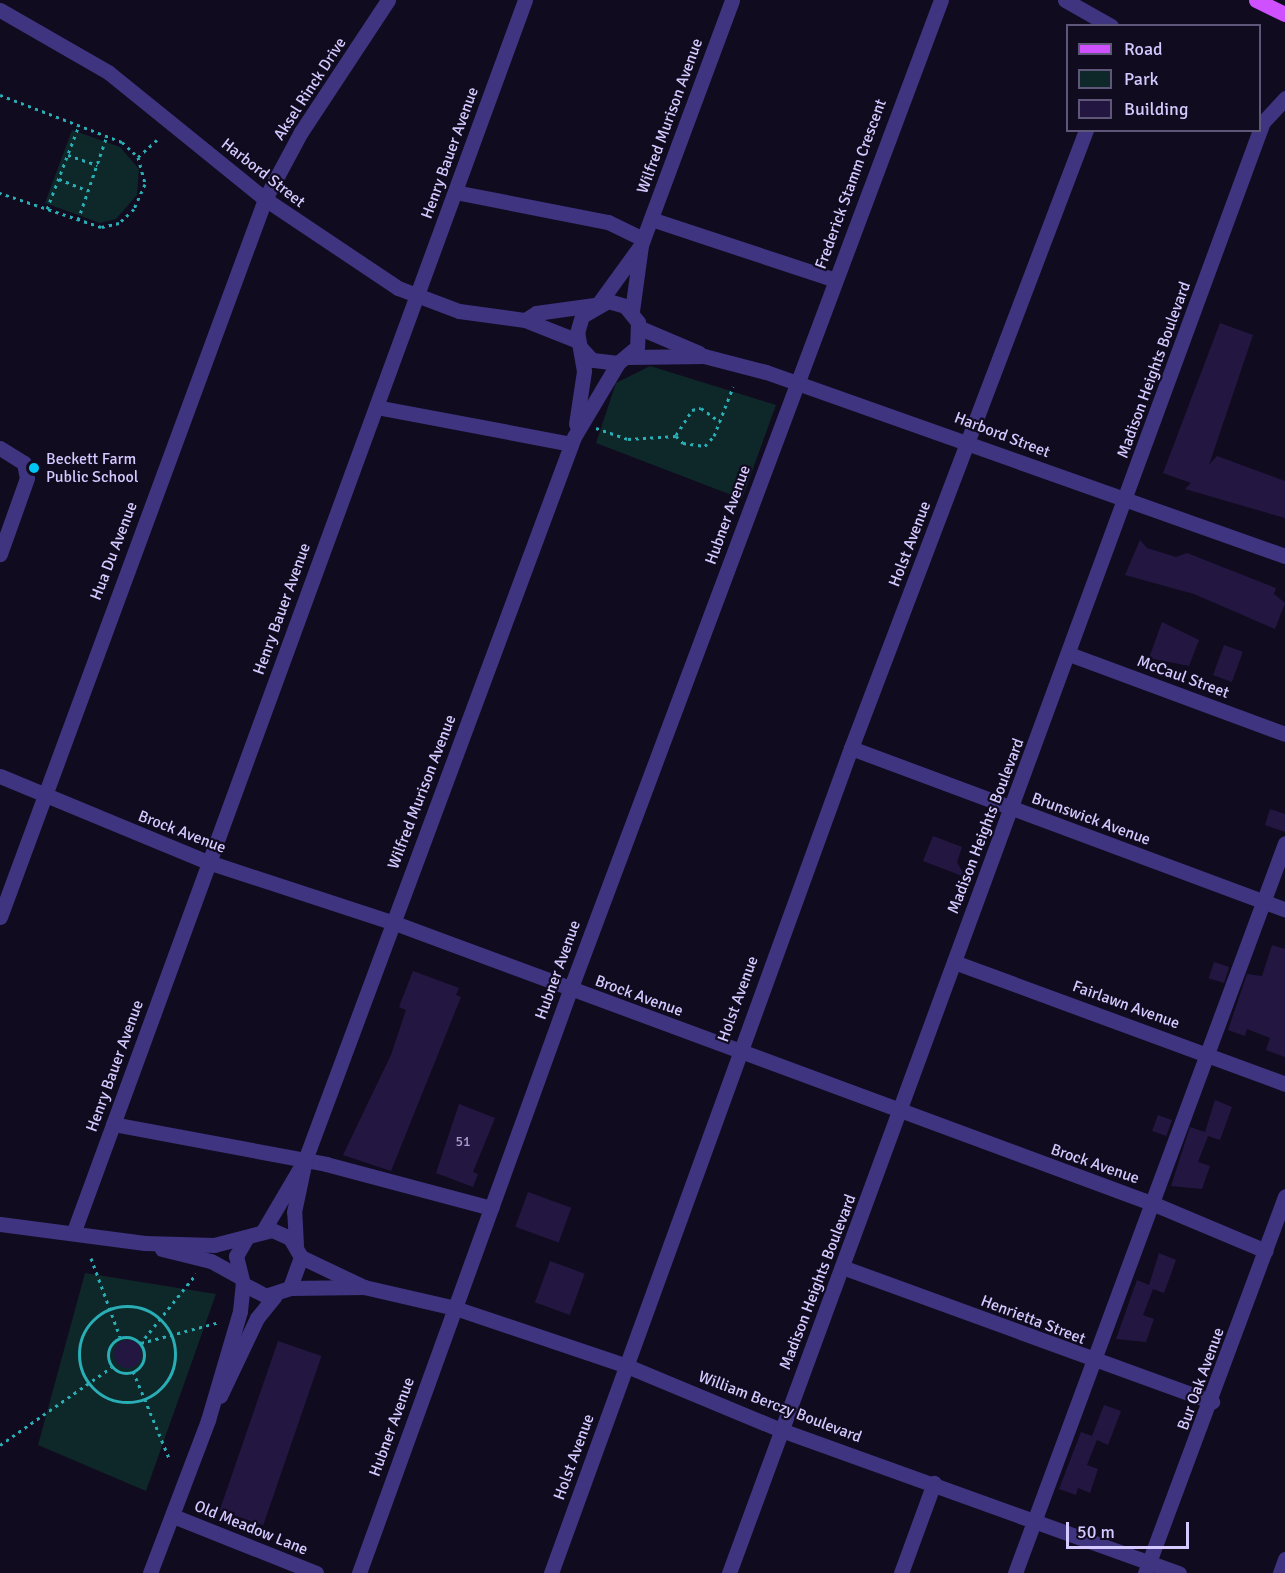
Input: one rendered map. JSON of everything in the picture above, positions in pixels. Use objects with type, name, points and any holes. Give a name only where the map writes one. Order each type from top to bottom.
[{"type":"main road","points":[[1256,0],[1285,14]]},
{"type":"street","name":"Aksel Rinck Drive","points":[[265,199],[301,132],[388,0]]},
{"type":"street","name":"Henry Bauer Avenue","points":[[74,1231],[525,0]]},
{"type":"street","name":"Wilfred Murison Avenue","points":[[632,311],[642,242],[731,0]]},
{"type":"street","points":[[1065,0],[1107,24]]},
{"type":"street","name":"Frederick Stamm Crescent","points":[[796,382],[937,2]]},
{"type":"street","name":"Harbord Street","points":[[0,10],[108,72],[265,199],[344,256],[417,295],[459,311],[525,320],[579,344]]},
{"type":"street","name":"Madison Heights Boulevard","points":[[1261,127],[1263,122],[1285,98]]},
{"type":"street","points":[[969,441],[1085,132]]},
{"type":"street","name":"Madison Heights Boulevard","points":[[729,1573],[1012,810],[1259,132]]},
{"type":"street","points":[[455,192],[608,222],[642,242]]},
{"type":"street","name":"Hua Du Avenue","points":[[0,917],[265,199]]},
{"type":"street","points":[[651,219],[835,280]]},
{"type":"street","name":"Wilfred Murison Avenue","points":[[597,304],[642,242]]},
{"type":"street","points":[[617,302],[632,311],[640,328],[623,360],[592,360],[579,344],[582,316],[597,304],[617,302]]},
{"type":"street","name":"Harbord Street","points":[[525,320],[536,313],[597,304]]},
{"type":"street","name":"Harbord Street","points":[[640,328],[704,356],[796,382],[969,441],[1125,500],[1285,556]]},
{"type":"street","name":"Wilfred Murison Avenue","points":[[573,441],[584,371],[579,344]]},
{"type":"street","name":"Harbord Street","points":[[623,360],[704,356]]},
{"type":"street","name":"Wilfred Murison Avenue","points":[[299,1251],[294,1212],[305,1160],[573,441],[623,360]]},
{"type":"street","name":"Hubner Avenue","points":[[359,1573],[570,990],[796,382]]},
{"type":"street","points":[[376,407],[573,441]]},
{"type":"street","name":"Holst Avenue","points":[[551,1573],[738,1052],[851,748],[969,441]]},
{"type":"street","points":[[0,448],[24,463],[27,478],[0,554]]},
{"type":"street","name":"McCaul Street","points":[[1069,654],[1285,734]]},
{"type":"street","name":"Brunswick Avenue","points":[[851,748],[1012,810],[1285,909]]},
{"type":"street","name":"Brock Avenue","points":[[0,776],[208,862],[392,922],[900,1114],[1154,1204],[1266,1251]]},
{"type":"street","points":[[1015,1573],[1091,1362],[1154,1204],[1206,1053],[1285,843]]},
{"type":"street","name":"Fairlawn Avenue","points":[[954,962],[1285,1084]]},
{"type":"street","points":[[113,1124],[305,1160],[491,1208]]},
{"type":"street","name":"Wilfred Murison Avenue","points":[[263,1231],[305,1160]]},
{"type":"street","name":"Bur Oak Avenue","points":[[1148,1568],[1212,1402],[1285,1196]]},
{"type":"street","points":[[0,1224],[74,1231],[145,1243],[211,1262],[257,1294],[275,1296]]},
{"type":"street","points":[[145,1243],[214,1245],[246,1239],[263,1231],[282,1233],[299,1251],[290,1288],[275,1296],[248,1333],[208,1420]]},
{"type":"street","points":[[150,1573],[208,1420],[240,1311],[240,1280],[236,1256],[246,1239]]},
{"type":"street","name":"William Berczy Boulevard","points":[[299,1251],[364,1287]]},
{"type":"street","name":"Henrietta Street","points":[[842,1267],[1091,1362],[1212,1402]]},
{"type":"street","name":"William Berczy Boulevard","points":[[290,1288],[364,1287],[455,1308],[627,1366],[781,1431],[1034,1518],[1148,1568],[1179,1573]]},
{"type":"street","points":[[901,1573],[934,1482]]},
{"type":"street","name":"Old Meadow Lane","points":[[173,1516],[316,1573]]},
{"type":"street","points":[[1280,1573],[1285,1559]]},
{"type":"path","points":[[0,95],[107,136],[138,157],[145,184],[134,209],[119,223],[100,227],[0,193]]},
{"type":"path","points":[[47,209],[79,125]]},
{"type":"path","points":[[78,220],[107,136]]},
{"type":"path","points":[[138,157],[158,139]]},
{"type":"path","points":[[68,155],[97,165]]},
{"type":"path","points":[[59,179],[88,190]]},
{"type":"path","points":[[676,436],[683,443],[705,446],[720,422],[733,387]]},
{"type":"path","points":[[676,436],[692,410],[701,408],[720,422]]},
{"type":"path","points":[[596,428],[641,441],[676,436]]},
{"type":"path","points":[[91,1258],[120,1337]]},
{"type":"path","points":[[134,1371],[143,1359],[140,1344],[196,1274]]},
{"type":"path","points":[[143,1307],[160,1318],[172,1335],[174,1366],[164,1386],[145,1399],[122,1403],[104,1397],[88,1383],[80,1343],[90,1323],[110,1309],[143,1307]]},
{"type":"path","points":[[120,1337],[140,1344],[220,1322]]},
{"type":"path","points":[[112,1367],[108,1350],[120,1337]]},
{"type":"path","points":[[0,1445],[112,1367],[134,1371]]},
{"type":"path","points":[[134,1371],[169,1458]]},
{"type":"green space","points":[[72,130],[120,147],[139,169],[137,195],[116,219],[100,223],[45,203]]},
{"type":"green space","points":[[650,366],[776,405],[742,499],[596,443],[616,383]]},
{"type":"green space","points":[[85,1273],[216,1294],[146,1491],[38,1445]]},
{"type":"building","points":[[1220,323],[1253,335],[1209,465],[1217,456],[1285,481],[1285,518],[1185,489],[1191,483],[1163,473]]},
{"type":"building","points":[[1140,540],[1147,548],[1176,557],[1187,553],[1276,588],[1274,594],[1285,603],[1275,629],[1194,594],[1125,575]]},
{"type":"building","points":[[1162,622],[1199,640],[1189,666],[1149,658]]},
{"type":"building","points":[[1224,645],[1243,652],[1232,682],[1213,675]]},
{"type":"building","points":[[1270,809],[1285,814],[1285,832],[1265,825]]},
{"type":"building","points":[[933,836],[962,847],[957,862],[965,877],[923,861]]},
{"type":"building","points":[[1272,945],[1285,949],[1285,1057],[1266,1050],[1270,1038],[1247,1029],[1245,1036],[1228,1030],[1247,974],[1262,976]]},
{"type":"building","points":[[1214,962],[1229,967],[1224,983],[1209,978]]},
{"type":"building","points":[[413,971],[459,988],[456,995],[461,997],[391,1171],[343,1155],[391,1055],[406,1010],[399,1007]]},
{"type":"building","points":[[1215,1100],[1232,1107],[1220,1140],[1208,1136],[1198,1162],[1210,1166],[1202,1189],[1171,1186],[1190,1127],[1205,1132]]},
{"type":"building","points":[[459,1104],[495,1118],[473,1172],[478,1174],[473,1187],[436,1173]]},
{"type":"building","points":[[1158,1115],[1172,1120],[1166,1136],[1152,1131]]},
{"type":"building","points":[[528,1192],[571,1208],[559,1243],[515,1227]]},
{"type":"building","points":[[1159,1253],[1176,1260],[1164,1293],[1153,1289],[1143,1315],[1154,1319],[1146,1342],[1116,1339],[1137,1280],[1149,1285]]},
{"type":"building","points":[[550,1261],[585,1274],[570,1315],[535,1302]]},
{"type":"building","points":[[128,1340],[138,1344],[142,1354],[138,1364],[128,1368],[118,1364],[114,1354],[118,1344]]},
{"type":"building","points":[[278,1341],[321,1356],[263,1525],[220,1510]]},
{"type":"building","points":[[1104,1405],[1121,1411],[1108,1445],[1097,1440],[1087,1465],[1098,1469],[1090,1493],[1078,1488],[1076,1495],[1059,1489],[1081,1432],[1092,1436]]},
{"type":"place","name":"Beckett Farm Public School","points":[[34,468]]}]
